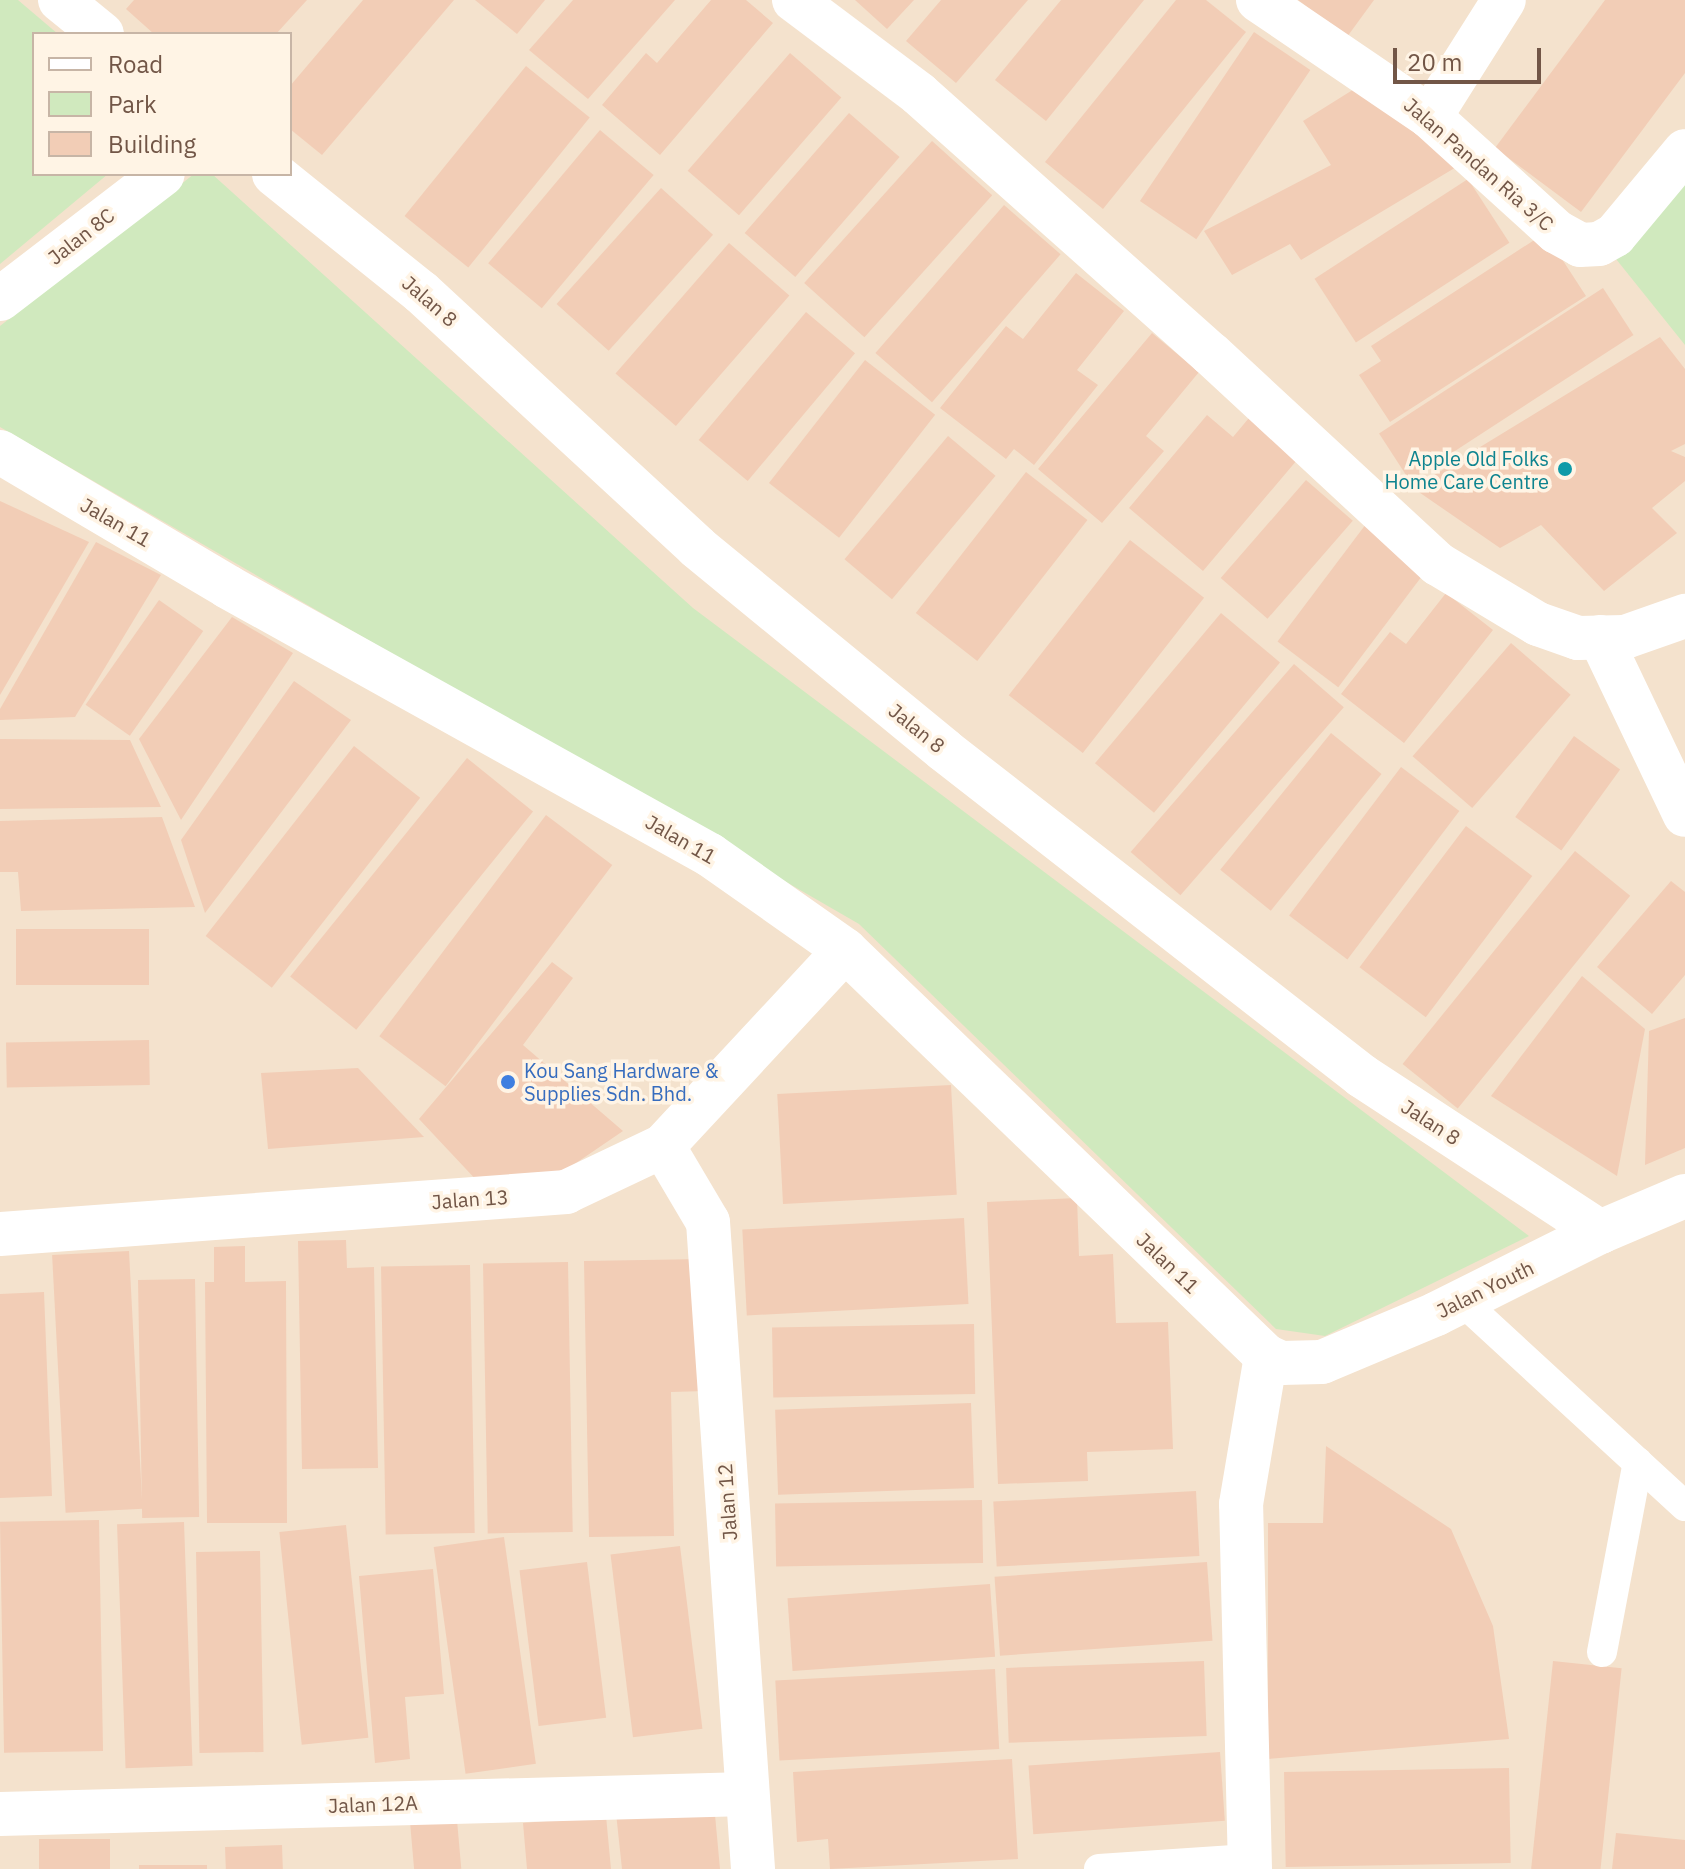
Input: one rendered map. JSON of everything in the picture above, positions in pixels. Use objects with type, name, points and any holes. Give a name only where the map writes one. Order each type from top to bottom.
[{"type":"street","points":[[60,0],[100,32]]},
{"type":"street","points":[[794,0],[919,94],[1211,354],[1438,564],[1538,624],[1578,638],[1625,637],[1685,616]]},
{"type":"street","name":"Jalan Pandan Ria 3/C","points":[[1258,0],[1430,117],[1557,232],[1580,245],[1599,244],[1615,235],[1685,151]]},
{"type":"street","points":[[1430,117],[1504,0]]},
{"type":"street","name":"Jalan 8C","points":[[0,299],[160,176]]},
{"type":"street","name":"Jalan 8","points":[[276,176],[421,292],[697,547],[944,750],[1362,1076],[1600,1232]]},
{"type":"street","name":"Jalan 11","points":[[0,452],[228,587],[710,855],[845,950],[1273,1359]]},
{"type":"street","points":[[1600,637],[1685,815]]},
{"type":"street","name":"Jalan 13","points":[[0,1234],[566,1192],[663,1146],[845,950]]},
{"type":"street","name":"Jalan 12","points":[[663,1146],[708,1222],[753,1869]]},
{"type":"street","name":"Jalan Youth","points":[[1273,1359],[1322,1362],[1462,1301],[1600,1232],[1685,1196]]},
{"type":"street","points":[[1250,1864],[1241,1504],[1273,1359]]},
{"type":"street","name":"Jalan 12A","points":[[0,1814],[747,1794]]},
{"type":"lane","points":[[1462,1301],[1685,1506]]},
{"type":"lane","points":[[1602,1652],[1638,1462]]},
{"type":"lane","points":[[1099,1869],[1250,1864]]},
{"type":"shaded area","points":[[0,0],[1685,0],[1685,1869],[0,1869]]},
{"type":"green space","points":[[0,0],[18,0],[56,32],[32,32],[32,176],[106,176],[0,264]]},
{"type":"green space","points":[[1685,170],[1685,345],[1616,259]]},
{"type":"green space","points":[[191,176],[214,176],[693,608],[1529,1236],[1325,1336],[1276,1329],[859,924],[0,427],[0,326]]},
{"type":"building","points":[[134,0],[307,0],[278,32],[152,32],[126,9]]},
{"type":"building","points":[[363,0],[454,0],[322,155],[292,131],[292,84]]},
{"type":"building","points":[[475,0],[545,0],[517,34]]},
{"type":"building","points":[[573,0],[675,0],[588,99],[529,50]]},
{"type":"building","points":[[711,0],[746,0],[773,23],[660,155],[602,105],[646,53],[657,63]]},
{"type":"building","points":[[855,0],[914,0],[887,29]]},
{"type":"building","points":[[941,0],[1028,0],[956,83],[906,41]]},
{"type":"building","points":[[1061,0],[1144,0],[1046,121],[995,80]]},
{"type":"building","points":[[1176,0],[1206,0],[1246,32],[1103,209],[1045,162]]},
{"type":"building","points":[[1298,0],[1374,0],[1347,37]]},
{"type":"building","points":[[1605,0],[1685,0],[1685,73],[1581,212],[1495,148]]},
{"type":"building","points":[[1254,32],[1310,70],[1196,239],[1140,201]]},
{"type":"building","points":[[790,53],[841,98],[739,215],[688,171]]},
{"type":"building","points":[[526,66],[590,118],[468,268],[405,216]]},
{"type":"building","points":[[1359,86],[1458,166],[1301,260],[1290,244],[1232,275],[1204,231],[1331,165],[1303,121]]},
{"type":"building","points":[[849,113],[900,157],[795,277],[745,233]]},
{"type":"building","points":[[600,130],[654,175],[542,308],[488,263]]},
{"type":"building","points":[[932,141],[992,195],[864,337],[804,283]]},
{"type":"building","points":[[1468,179],[1509,243],[1356,342],[1315,279]]},
{"type":"building","points":[[661,188],[713,235],[609,351],[557,304]]},
{"type":"building","points":[[1004,205],[1061,254],[932,402],[875,353]]},
{"type":"building","points":[[1545,233],[1586,296],[1390,422],[1359,375],[1381,361],[1371,346]]},
{"type":"building","points":[[729,243],[789,295],[676,426],[616,374]]},
{"type":"building","points":[[1076,273],[1124,311],[1077,370],[1098,385],[1034,465],[1014,449],[1006,459],[940,408],[1006,326],[1023,339]]},
{"type":"building","points":[[1603,288],[1633,335],[1410,480],[1379,433]]},
{"type":"building","points":[[806,312],[855,353],[748,481],[699,440]]},
{"type":"building","points":[[1152,333],[1199,372],[1146,436],[1164,451],[1102,523],[1038,469]]},
{"type":"building","name":"Apple Old Folks Home Care Centre","points":[[1660,337],[1685,369],[1685,444],[1671,451],[1685,457],[1685,481],[1652,508],[1677,533],[1604,591],[1541,525],[1500,548],[1413,488]]},
{"type":"building","points":[[865,360],[935,415],[839,538],[769,483]]},
{"type":"building","points":[[1259,406],[1308,447],[1203,571],[1129,508],[1207,415],[1233,437]]},
{"type":"building","points":[[948,436],[995,476],[892,599],[845,559]]},
{"type":"building","points":[[1026,472],[1087,520],[977,661],[916,613]]},
{"type":"building","points":[[1306,480],[1353,521],[1268,619],[1221,578]]},
{"type":"building","points":[[0,501],[89,542],[0,695]]},
{"type":"building","points":[[1366,524],[1427,570],[1338,687],[1278,641]]},
{"type":"building","points":[[1130,540],[1204,598],[1083,753],[1009,695]]},
{"type":"building","points":[[96,542],[161,575],[75,717],[0,720],[0,709]]},
{"type":"building","points":[[1446,593],[1493,630],[1404,743],[1341,694],[1390,632],[1406,644]]},
{"type":"building","points":[[159,600],[203,631],[130,736],[86,705]]},
{"type":"building","points":[[1221,613],[1280,662],[1154,813],[1095,763]]},
{"type":"building","points":[[232,617],[293,653],[181,820],[139,739]]},
{"type":"building","points":[[1511,643],[1571,695],[1472,808],[1413,756]]},
{"type":"building","points":[[1294,664],[1344,707],[1180,895],[1131,852]]},
{"type":"building","points":[[294,681],[351,720],[205,913],[181,840]]},
{"type":"building","points":[[1331,733],[1382,774],[1271,911],[1220,870]]},
{"type":"building","points":[[1574,736],[1620,770],[1561,850],[1515,817]]},
{"type":"building","points":[[0,739],[130,740],[161,807],[0,809]]},
{"type":"building","points":[[354,746],[420,798],[272,988],[206,936]]},
{"type":"building","points":[[467,758],[533,811],[356,1030],[290,976]]},
{"type":"building","points":[[1401,767],[1459,811],[1347,959],[1289,916]]},
{"type":"building","points":[[546,815],[612,865],[446,1086],[379,1036]]},
{"type":"building","points":[[162,817],[195,907],[21,911],[18,872],[0,872],[0,821]]},
{"type":"building","points":[[1466,826],[1532,876],[1426,1017],[1359,967]]},
{"type":"building","points":[[1575,851],[1630,896],[1458,1109],[1403,1064]]},
{"type":"building","points":[[1671,881],[1685,892],[1685,975],[1652,1014],[1597,967]]},
{"type":"building","points":[[16,929],[149,929],[149,985],[16,985]]},
{"type":"building","name":"Kou Sang Hardware & Supplies Sdn. Bhd.","points":[[552,962],[573,978],[523,1045],[623,1131],[557,1176],[480,1184],[419,1119]]},
{"type":"building","points":[[1582,976],[1645,1029],[1617,1176],[1491,1096]]},
{"type":"building","points":[[1685,1018],[1685,1148],[1645,1165],[1649,1031]]},
{"type":"building","points":[[149,1040],[150,1085],[7,1087],[6,1042]]},
{"type":"building","points":[[358,1068],[424,1137],[268,1149],[261,1073]]},
{"type":"building","points":[[951,1085],[957,1195],[783,1204],[777,1094]]},
{"type":"building","points":[[1077,1198],[1079,1256],[1113,1254],[1116,1323],[1168,1322],[1173,1449],[1087,1452],[1088,1481],[998,1484],[987,1202]]},
{"type":"building","points":[[964,1218],[969,1304],[747,1316],[742,1230]]},
{"type":"building","points":[[346,1240],[347,1268],[374,1267],[378,1468],[302,1469],[298,1241]]},
{"type":"building","points":[[245,1246],[245,1282],[286,1281],[287,1523],[207,1523],[205,1282],[214,1282],[214,1247]]},
{"type":"building","points":[[129,1251],[143,1509],[66,1513],[52,1255]]},
{"type":"building","points":[[703,1259],[706,1391],[671,1392],[674,1536],[589,1537],[584,1261]]},
{"type":"building","points":[[568,1262],[573,1532],[488,1533],[483,1263]]},
{"type":"building","points":[[470,1265],[475,1533],[386,1535],[381,1267]]},
{"type":"building","points":[[195,1279],[199,1517],[142,1518],[138,1280]]},
{"type":"building","points":[[44,1292],[52,1496],[0,1498],[0,1294]]},
{"type":"building","points":[[974,1324],[975,1394],[773,1398],[772,1328]]},
{"type":"building","points":[[971,1403],[974,1488],[778,1495],[775,1410]]},
{"type":"building","points":[[1326,1446],[1451,1529],[1493,1626],[1509,1739],[1268,1759],[1268,1523],[1323,1523]]},
{"type":"building","points":[[1196,1491],[1199,1556],[997,1567],[993,1502]]},
{"type":"building","points":[[982,1500],[983,1563],[776,1567],[775,1504]]},
{"type":"building","points":[[99,1520],[103,1751],[4,1753],[0,1522]]},
{"type":"building","points":[[184,1522],[193,1766],[126,1768],[117,1524]]},
{"type":"building","points":[[346,1525],[368,1738],[302,1745],[279,1532]]},
{"type":"building","points":[[504,1537],[536,1764],[466,1774],[434,1547]]},
{"type":"building","points":[[680,1546],[702,1729],[633,1737],[611,1555]]},
{"type":"building","points":[[260,1551],[264,1752],[200,1753],[196,1552]]},
{"type":"building","points":[[587,1562],[606,1718],[539,1726],[520,1570]]},
{"type":"building","points":[[1207,1562],[1213,1641],[1000,1656],[995,1577]]},
{"type":"building","points":[[433,1569],[444,1694],[405,1697],[410,1759],[375,1763],[359,1576]]},
{"type":"building","points":[[990,1584],[995,1657],[793,1671],[787,1598]]},
{"type":"building","points":[[1204,1661],[1207,1736],[1009,1743],[1006,1668]]},
{"type":"building","points":[[1553,1661],[1622,1668],[1601,1869],[1531,1869]]},
{"type":"building","points":[[995,1669],[999,1749],[779,1760],[775,1681]]},
{"type":"building","points":[[1220,1752],[1225,1821],[1033,1834],[1028,1765]]},
{"type":"building","points":[[1012,1759],[1018,1859],[830,1869],[828,1839],[797,1842],[793,1772]]},
{"type":"building","points":[[1509,1768],[1511,1863],[1286,1867],[1284,1772]]},
{"type":"building","points":[[714,1804],[720,1869],[622,1869],[616,1813]]},
{"type":"building","points":[[606,1816],[611,1869],[527,1869],[523,1823]]},
{"type":"building","points":[[457,1820],[461,1869],[414,1869],[410,1824]]},
{"type":"building","points":[[1616,1833],[1685,1840],[1685,1869],[1612,1869]]},
{"type":"building","points":[[39,1839],[110,1839],[110,1869],[39,1869]]},
{"type":"building","points":[[282,1845],[283,1869],[226,1869],[225,1847]]},
{"type":"building","points":[[139,1865],[207,1865],[207,1869],[139,1869]]},
{"type":"place","name":"Apple Old Folks Home Care Centre","points":[[1565,469]]},
{"type":"place","name":"Kou Sang Hardware & Supplies Sdn. Bhd.","points":[[508,1082]]}]
